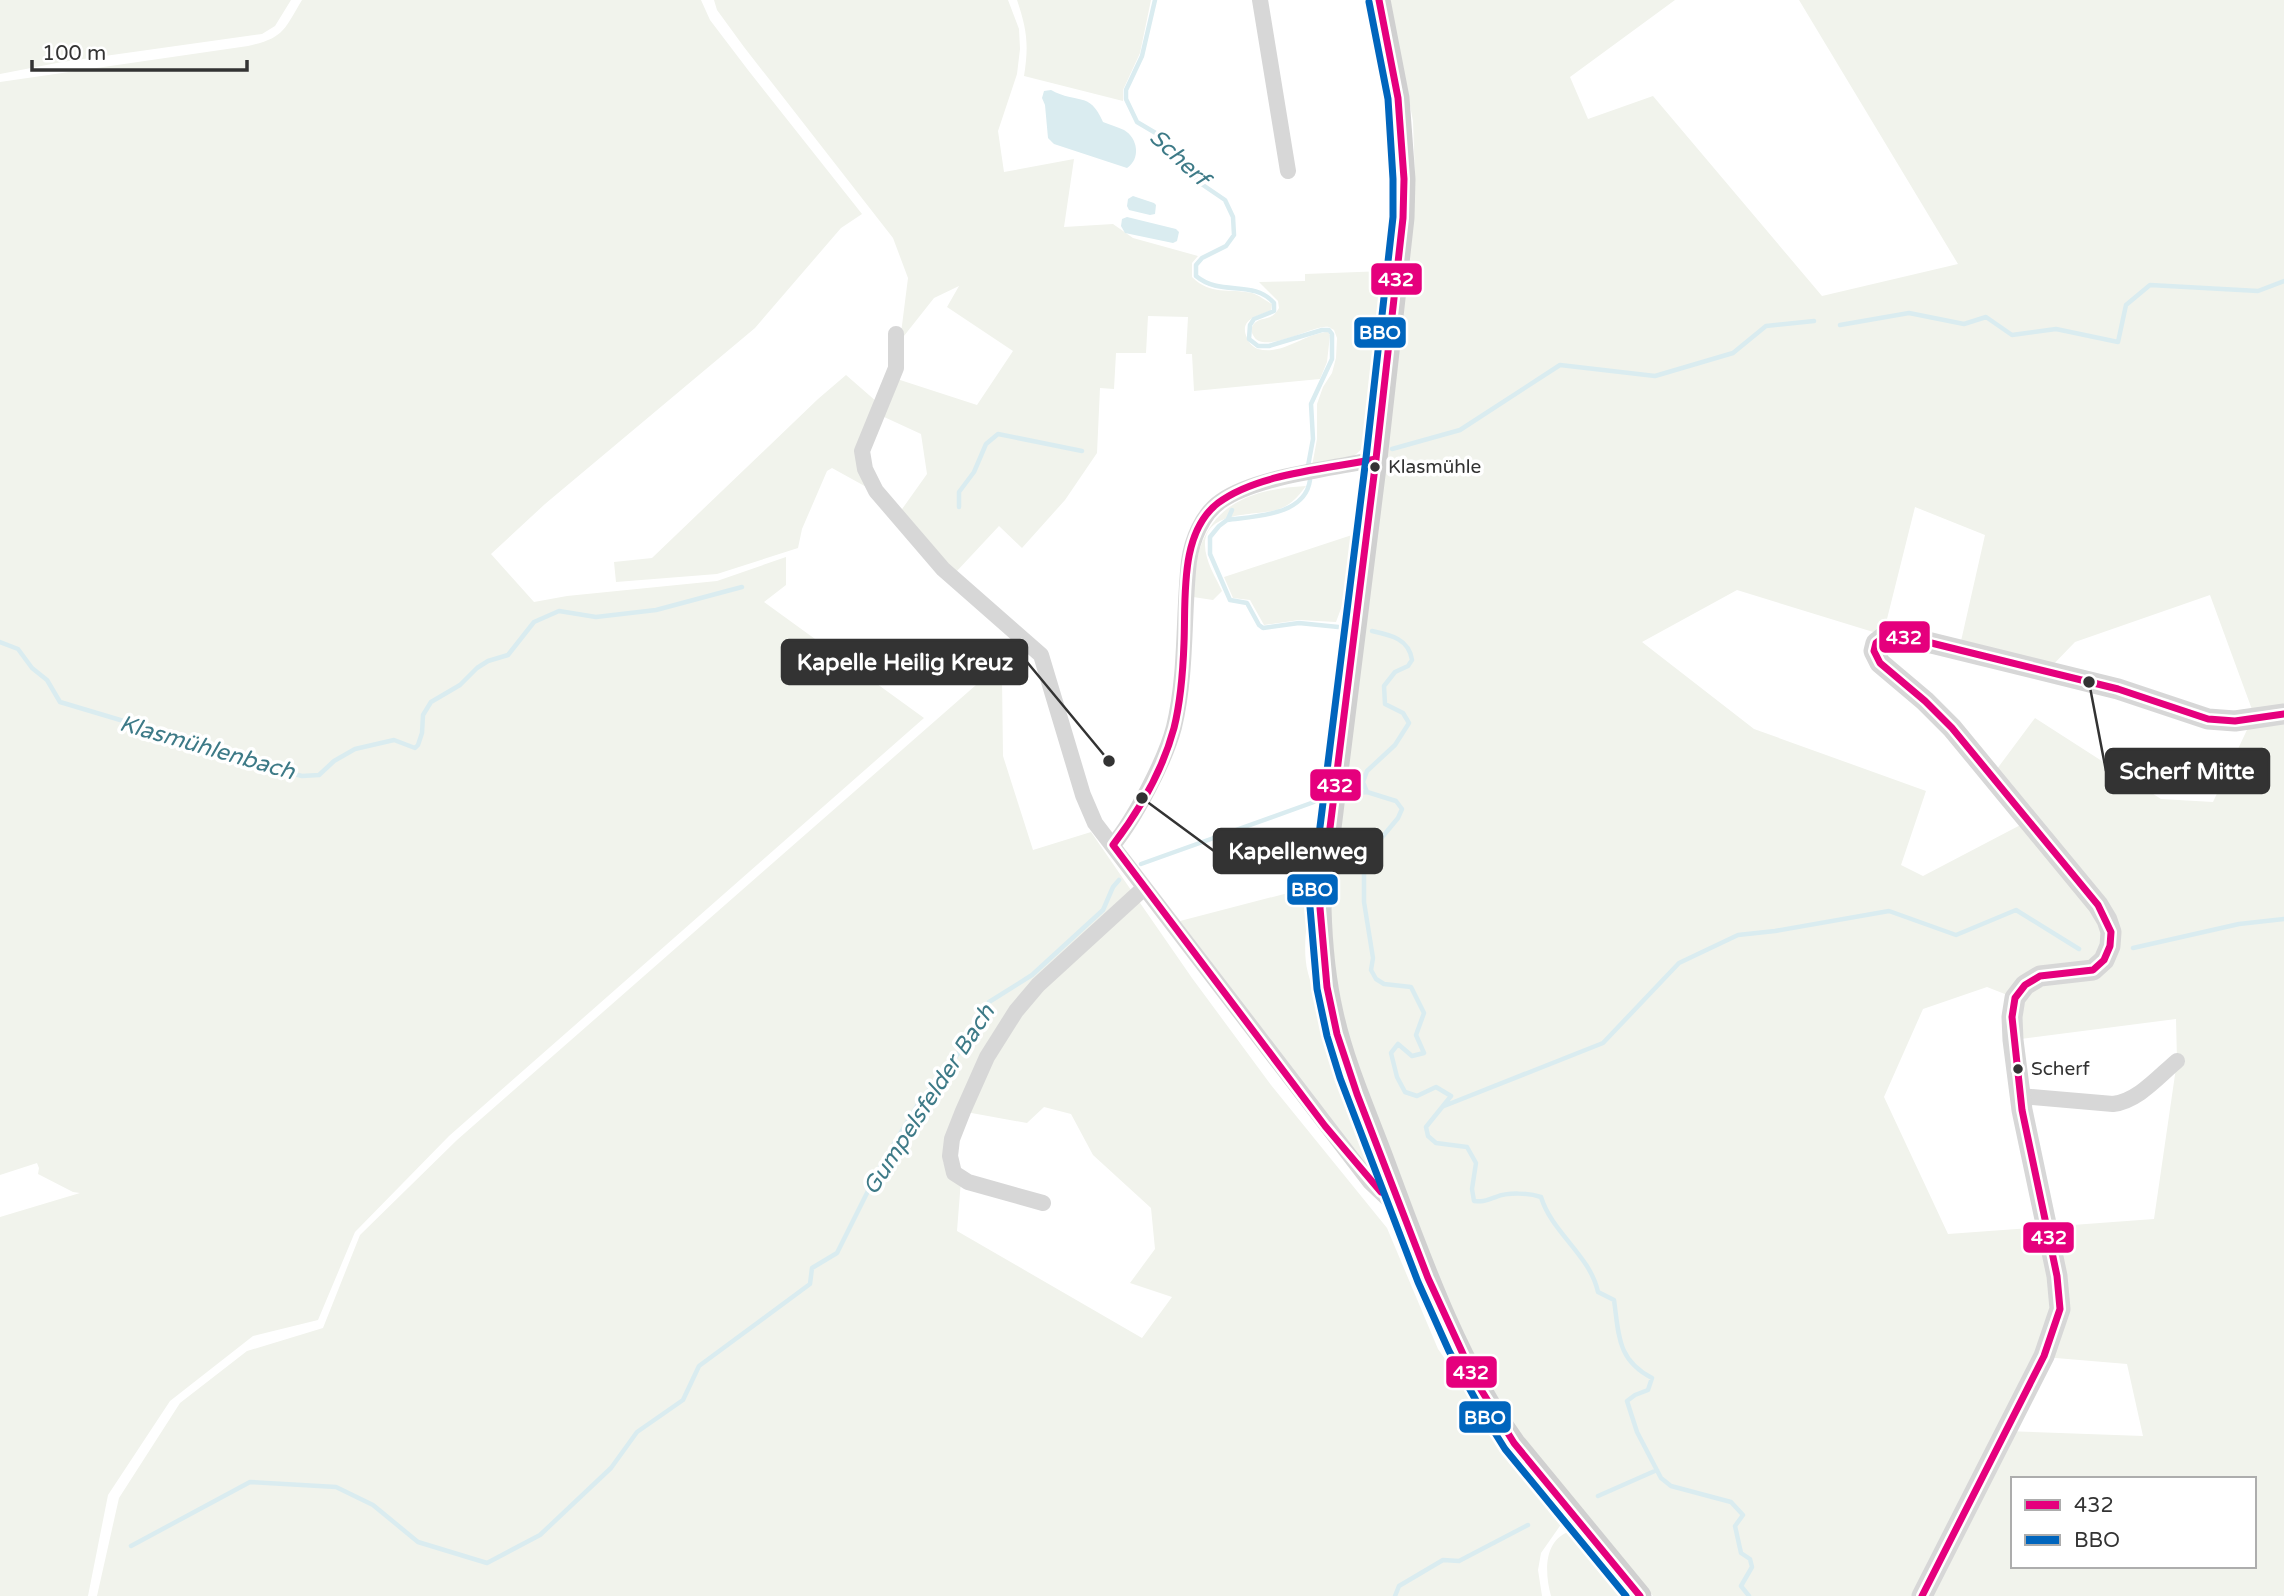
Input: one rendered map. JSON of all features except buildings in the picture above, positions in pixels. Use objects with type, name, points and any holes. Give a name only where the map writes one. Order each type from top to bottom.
[{"type":"main road","points":[[1379,0],[1398,98],[1404,180],[1403,218],[1320,908],[1321,941],[1332,1016],[1399,1204],[1455,1337],[1497,1419],[1541,1477],[1640,1596]]},
{"type":"street","points":[[1259,0],[1288,171]]},
{"type":"street","points":[[897,334],[897,369],[862,451],[864,469],[876,491],[943,569],[1041,655],[1083,795],[1095,823],[1355,1163],[1389,1200],[1399,1204]]},
{"type":"street","points":[[1113,845],[1138,807],[1174,728],[1182,680],[1191,550],[1197,533],[1211,510],[1221,501],[1248,487],[1376,459]]},
{"type":"street","points":[[1922,1596],[2044,1356],[2060,1309],[2057,1276],[2020,1096],[2012,1040],[2015,998],[2025,985],[2040,976],[2093,970],[2105,960],[2111,932],[2098,905],[1952,728],[1880,663],[1874,651],[1875,643],[1885,636],[1907,637],[2118,689],[2208,719],[2235,720],[2284,714]]},
{"type":"street","points":[[1044,1203],[968,1182],[954,1173],[950,1156],[952,1139],[987,1057],[1016,1011],[1038,985],[1144,888]]},
{"type":"street","points":[[2020,1096],[2113,1104],[2123,1102],[2135,1096],[2177,1061]]},
{"type":"shaded area","points":[[0,0],[291,0],[275,26],[262,34],[62,62],[0,74]]},
{"type":"shaded area","points":[[302,0],[701,0],[710,20],[862,214],[841,228],[755,328],[545,504],[491,554],[534,602],[567,596],[717,581],[786,557],[786,585],[764,602],[924,718],[449,1136],[355,1232],[318,1320],[253,1336],[170,1401],[108,1495],[88,1596],[0,1596],[0,1217],[80,1193],[38,1174],[37,1163],[0,1175],[0,82],[260,43],[282,31]]},
{"type":"shaded area","points":[[714,0],[1008,0],[1019,29],[1020,49],[1017,74],[998,131],[1004,172],[1074,159],[1064,227],[1113,224],[1133,238],[1198,256],[1192,263],[1192,277],[1199,283],[1213,289],[1252,293],[1272,304],[1271,310],[1252,319],[1245,326],[1248,340],[1258,349],[1285,347],[1328,332],[1327,362],[1320,379],[1194,391],[1192,354],[1186,354],[1188,317],[1148,316],[1146,353],[1116,353],[1114,389],[1100,388],[1097,453],[1065,500],[1022,548],[999,526],[956,572],[900,512],[927,474],[921,434],[882,416],[897,379],[977,405],[1013,351],[947,307],[959,286],[934,298],[900,341],[908,278],[893,238],[744,47],[717,10]]},
{"type":"shaded area","points":[[1017,0],[1151,0],[1140,53],[1123,90],[1123,101],[1024,76],[1026,38]]},
{"type":"shaded area","points":[[1390,0],[1675,0],[1570,77],[1588,119],[1653,96],[1822,296],[1958,264],[1799,0],[2284,0],[2284,1596],[1653,1596],[1526,1445],[1507,1417],[1455,1319],[1406,1197],[1340,1015],[1329,905],[1415,178],[1413,121]],"holes":[[[1915,507],[1985,535],[1959,650],[2047,671],[2075,642],[2210,595],[2254,715],[2213,802],[2161,799],[2035,718],[1991,777],[2030,820],[1923,876],[1901,865],[1926,791],[1754,729],[1642,642],[1737,590],[1883,635]],[[1987,987],[2015,998],[2013,1040],[2176,1019],[2177,1061],[2154,1219],[1948,1234],[1884,1097],[1923,1009]],[[2044,1357],[2127,1364],[2143,1436],[2005,1431]]]},
{"type":"shaded area","points":[[1051,90],[1088,102],[1103,122],[1129,134],[1136,149],[1131,164],[1127,168],[1054,144],[1048,138],[1042,98],[1044,91]]},
{"type":"shaded area","points":[[1133,196],[1154,203],[1155,214],[1129,210],[1128,199]]},
{"type":"shaded area","points":[[1127,217],[1176,229],[1179,232],[1177,241],[1173,243],[1125,233],[1121,226],[1122,219]]},
{"type":"shaded area","points":[[1385,271],[1366,445],[1354,456],[1312,466],[1317,439],[1317,404],[1332,373],[1337,338],[1334,330],[1327,327],[1275,342],[1258,340],[1252,333],[1253,325],[1273,316],[1279,308],[1278,301],[1259,282],[1305,281],[1305,274]]},
{"type":"shaded area","points":[[846,375],[877,402],[858,444],[870,489],[832,468],[827,471],[802,529],[798,548],[717,574],[616,582],[614,562],[652,558]]},
{"type":"shaded area","points":[[1306,486],[1293,501],[1281,509],[1232,517],[1213,526],[1207,534],[1205,551],[1222,591],[1213,600],[1193,597],[1200,547],[1209,529],[1221,514],[1237,502],[1256,494]]},
{"type":"shaded area","points":[[1355,534],[1346,595],[1336,622],[1299,620],[1264,625],[1250,600],[1233,598],[1224,577]]},
{"type":"shaded area","points":[[987,671],[989,679],[1002,679],[1003,756],[1033,850],[1091,832],[1131,890],[1013,1009],[943,1162],[961,1180],[957,1231],[1142,1338],[1172,1297],[1130,1283],[1155,1249],[1151,1208],[1093,1155],[1071,1114],[1044,1107],[1027,1123],[966,1112],[991,1058],[1041,989],[1138,900],[1271,1085],[1387,1228],[1438,1349],[1459,1379],[1485,1427],[1562,1523],[1541,1553],[1538,1570],[1542,1596],[97,1596],[119,1498],[180,1403],[247,1351],[323,1328],[360,1235],[457,1140],[976,685]]},
{"type":"shaded area","points":[[1311,887],[1305,941],[1308,973],[1338,1070],[1378,1177],[1372,1175],[1180,921]]},
{"type":"shaded area","points":[[1568,1532],[1624,1596],[1551,1596],[1547,1569],[1550,1551],[1554,1543]]},
{"type":"waterway","name":"Scherf","points":[[1155,0],[1142,56],[1126,90],[1126,99],[1137,122],[1159,135],[1168,154],[1184,165],[1200,183],[1225,200],[1233,217],[1234,235],[1226,246],[1202,258],[1196,265],[1196,276],[1216,286],[1256,292],[1274,303],[1274,311],[1254,319],[1250,325],[1249,339],[1258,346],[1269,346],[1322,330],[1329,330],[1332,334],[1332,359],[1311,404],[1313,439],[1308,466]]},
{"type":"waterway","points":[[1840,325],[1909,313],[1964,324],[1986,317],[2012,335],[2056,329],[2118,342],[2126,305],[2150,285],[2258,291],[2284,281]]},
{"type":"waterway","points":[[1392,449],[1460,430],[1560,365],[1655,376],[1733,353],[1766,326],[1814,321]]},
{"type":"waterway","name":"Klasmühlenbach","points":[[959,507],[959,492],[974,472],[986,444],[998,434],[1082,451]]},
{"type":"waterway","name":"Scherf","points":[[1310,480],[1306,492],[1299,501],[1289,507],[1264,515],[1227,520],[1210,537],[1210,554],[1230,600],[1247,603],[1263,628],[1299,623],[1348,628]]},
{"type":"waterway","name":"Klasmühlenbach","points":[[1228,519],[1232,510]]},
{"type":"waterway","name":"Klasmühlenbach","points":[[0,642],[18,649],[32,668],[47,680],[60,702],[127,722],[155,736],[216,746],[251,763],[302,776],[319,775],[334,761],[355,749],[394,740],[415,748],[422,733],[423,715],[431,702],[460,685],[488,661],[508,655],[534,622],[559,611],[596,617],[656,610],[742,587]]},
{"type":"waterway","name":"Scherf","points":[[1372,631],[1398,639],[1407,647],[1412,660],[1408,666],[1395,672],[1384,686],[1385,704],[1403,713],[1409,723],[1395,745],[1367,771],[1363,782],[1367,792],[1396,801],[1402,809],[1398,818],[1374,847],[1364,870],[1364,902],[1373,958],[1371,970],[1376,979],[1384,984],[1411,987],[1424,1013],[1416,1035],[1424,1053],[1412,1056],[1398,1044],[1391,1053],[1397,1077],[1405,1092],[1417,1096],[1436,1087],[1451,1096],[1426,1127],[1428,1136],[1436,1143],[1467,1147],[1476,1163],[1472,1189],[1474,1201],[1512,1194],[1541,1197],[1553,1222],[1587,1267],[1598,1292],[1614,1300],[1619,1335],[1626,1355],[1652,1378],[1648,1390],[1627,1401],[1637,1432],[1661,1478],[1671,1486],[1731,1502],[1743,1515],[1735,1526],[1741,1553],[1750,1559],[1752,1567],[1741,1586],[1749,1596]]},
{"type":"waterway","name":"Gumpelsfelder Bach","points":[[1350,794],[1367,792]]},
{"type":"waterway","name":"Gumpelsfelder Bach","points":[[1141,864],[1314,802]]},
{"type":"waterway","name":"Gumpelsfelder Bach","points":[[131,1546],[250,1482],[336,1487],[373,1505],[418,1542],[487,1563],[540,1535],[611,1468],[637,1432],[683,1400],[699,1366],[810,1284],[812,1268],[837,1253],[880,1167],[920,1101],[961,1050],[989,1002],[1032,975],[1103,910],[1119,880]]},
{"type":"waterway","points":[[1444,1106],[1603,1043],[1679,963],[1738,935],[1889,911],[1956,935],[2016,910],[2079,949]]},
{"type":"waterway","points":[[2133,948],[2239,924],[2284,919]]},
{"type":"waterway","points":[[1598,1496],[1657,1470]]},
{"type":"waterway","points":[[1395,1596],[1399,1586],[1443,1560],[1459,1561],[1528,1525]]},
{"type":"transit line","name":"432","points":[[1379,0],[1398,98],[1404,179],[1403,218],[1320,908],[1327,987],[1337,1034],[1357,1094],[1428,1278],[1475,1380],[1514,1443],[1640,1596]]},
{"type":"transit line","name":"BBO","points":[[1369,2],[1388,99],[1393,217],[1310,907],[1317,989],[1340,1078],[1418,1282],[1449,1351],[1505,1449],[1626,1596]]},
{"type":"transit line","name":"432","points":[[1376,459],[1294,474],[1253,485],[1218,503],[1205,516],[1197,531],[1187,568],[1182,675],[1174,728],[1149,789],[1113,845],[1325,1126],[1381,1192]]},
{"type":"transit line","name":"432","points":[[1922,1596],[2044,1356],[2060,1309],[2057,1276],[2022,1110],[2012,1017],[2015,998],[2025,985],[2040,976],[2093,970],[2104,960],[2110,946],[2111,932],[2098,905],[1952,728],[1880,663],[1874,651],[1876,643],[1885,636],[1907,637],[2118,689],[2208,719],[2235,721],[2284,714]]},
{"type":"place","name":"Klasmühle","points":[[1375,467]]},
{"type":"place","name":"Scherf Mitte","points":[[2089,682]]},
{"type":"place","name":"Kapelle Heilig Kreuz","points":[[1109,761]]},
{"type":"place","name":"Kapellenweg","points":[[1142,798]]},
{"type":"place","name":"Scherf","points":[[2018,1069]]}]
